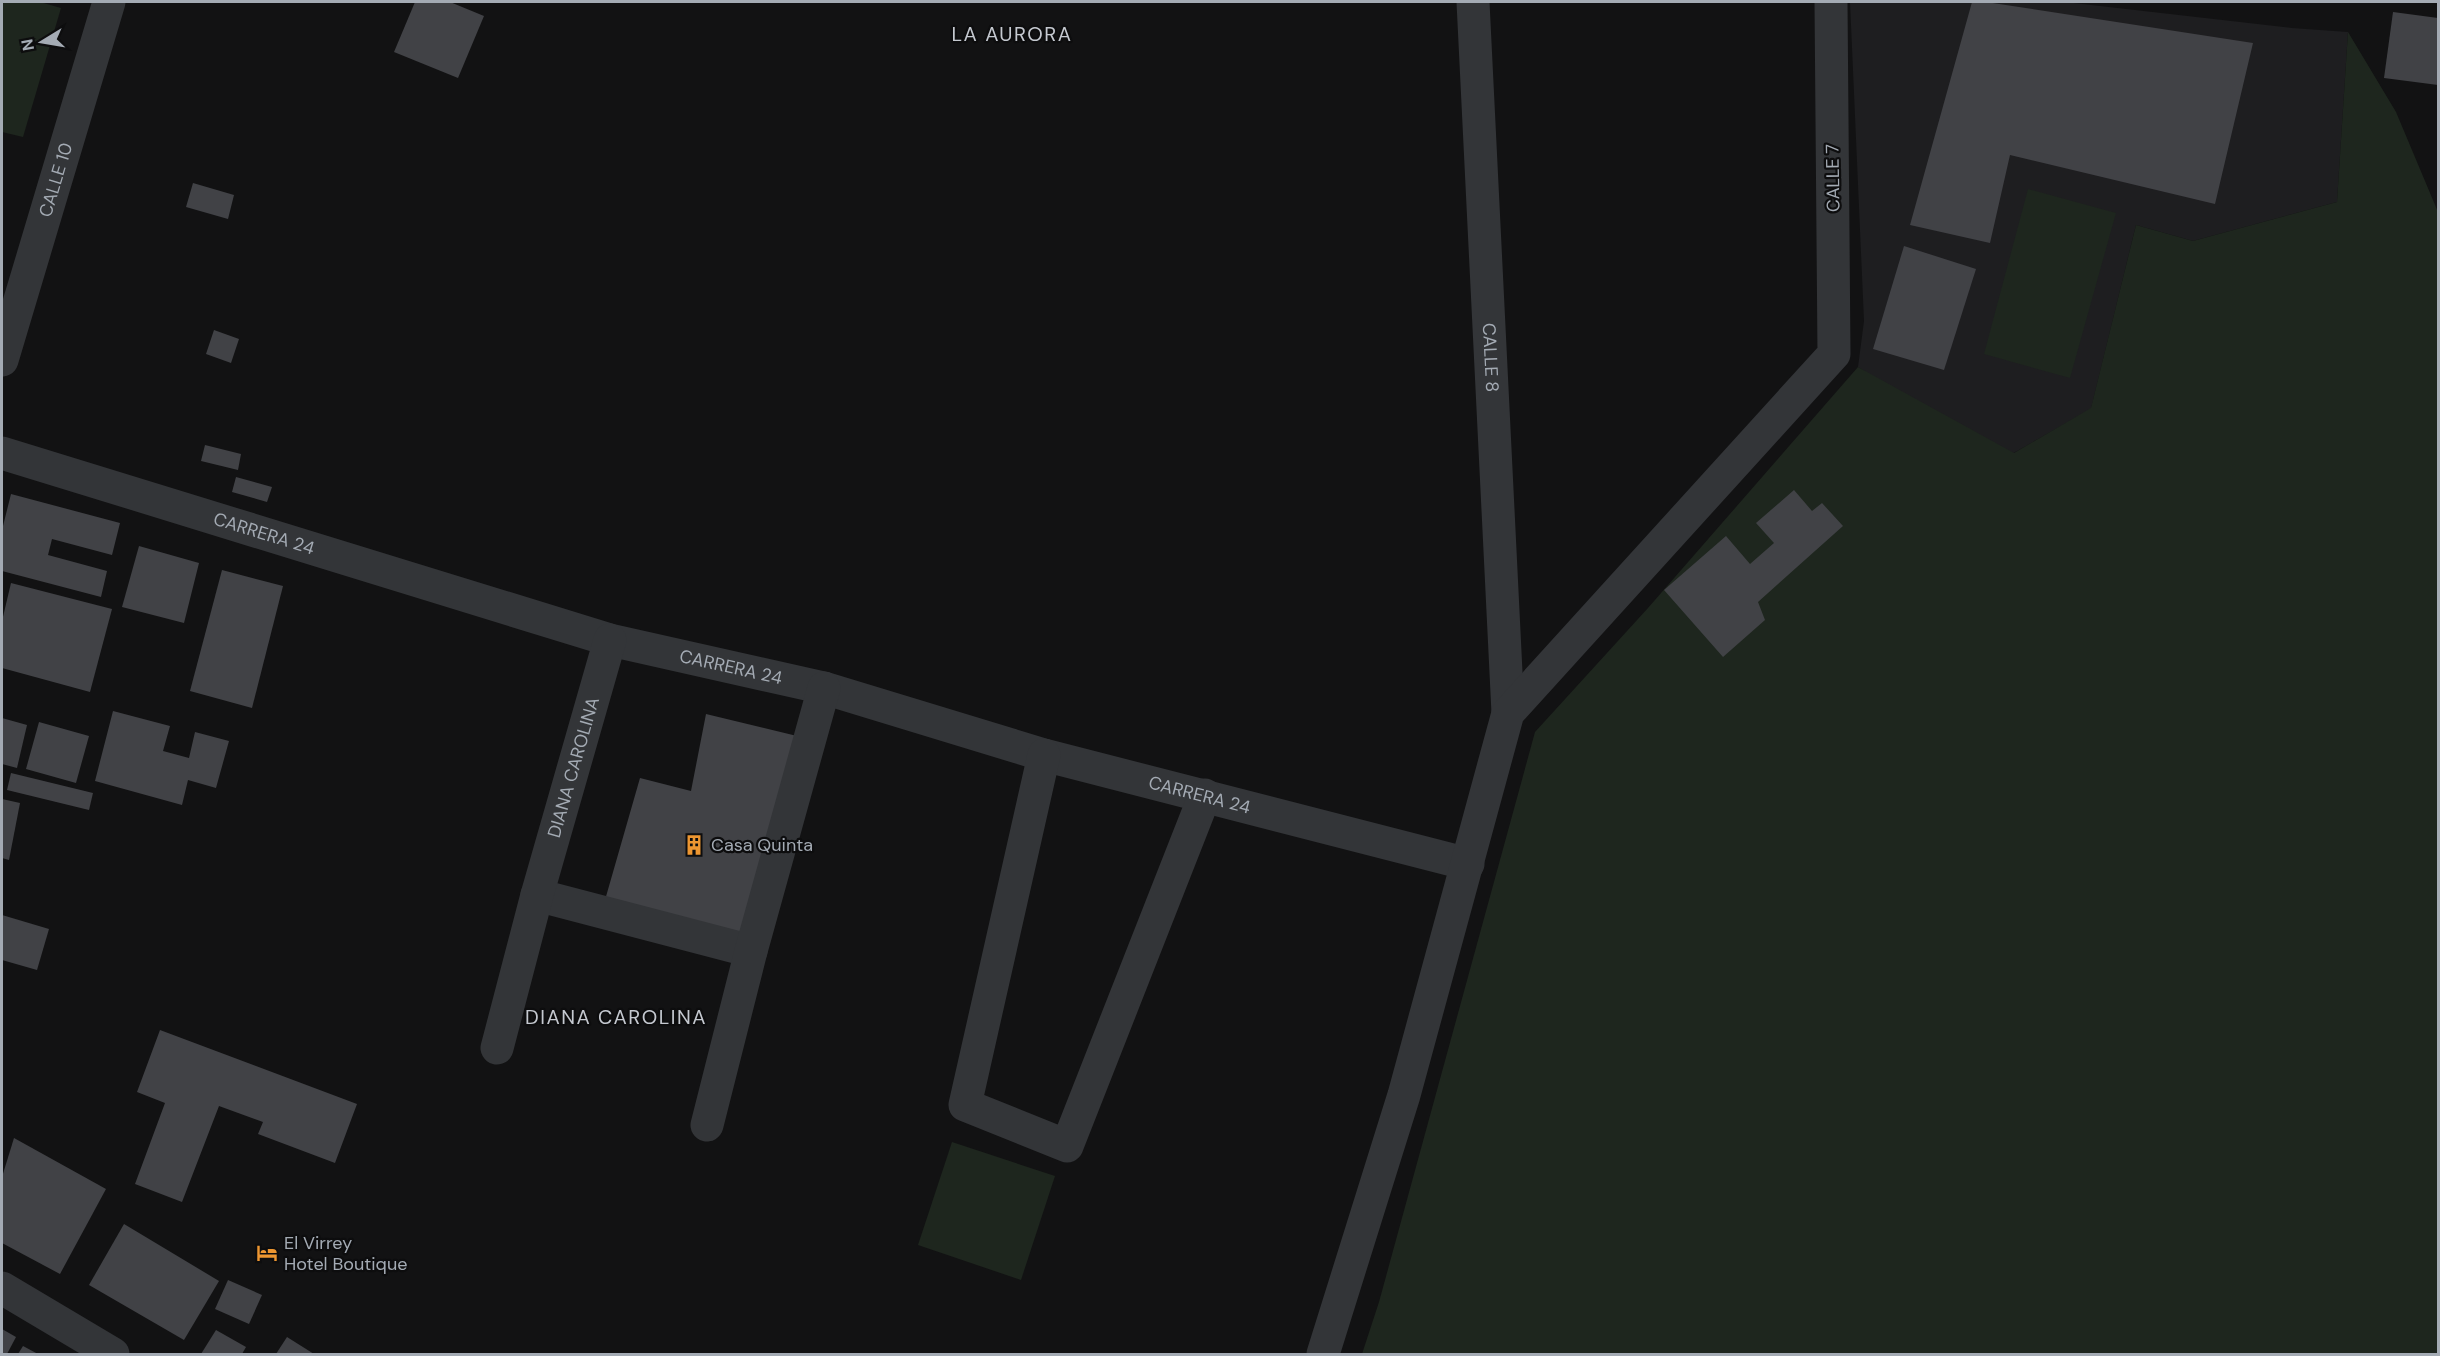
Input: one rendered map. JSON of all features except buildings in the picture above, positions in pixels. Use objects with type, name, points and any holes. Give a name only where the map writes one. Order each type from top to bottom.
[{"type":"street","name":"CALLE 10","points":[[2,360],[109,2]]},
{"type":"street","name":"CALLE 8","points":[[1473,2],[1508,713]]},
{"type":"street","name":"CALLE 7","points":[[1508,713],[1834,354],[1831,2]]},
{"type":"street","name":"CARRERA 24","points":[[2,453],[610,640],[824,688],[1044,755],[1468,864]]},
{"type":"street","name":"DIANA CAROLINA","points":[[497,1048],[537,895],[610,640]]},
{"type":"street","points":[[707,1125],[751,951],[824,688]]},
{"type":"street","points":[[1323,1354],[1404,1095],[1508,713]]},
{"type":"street","points":[[1044,755],[964,1105],[1067,1146],[1205,795]]},
{"type":"street","points":[[537,895],[751,951]]},
{"type":"street","points":[[2,1288],[113,1354]]},
{"type":"shaded area","points":[[2,2],[40,2],[61,8],[23,137],[2,132]]},
{"type":"shaded area","points":[[1850,2],[2065,2],[2292,28],[2348,32],[2337,202],[2193,241],[2136,225],[2091,409],[2003,459],[1858,367],[1864,321]]},
{"type":"shaded area","points":[[2348,32],[2396,112],[2438,212],[2438,1354],[1362,1354],[1379,1302],[1535,732],[1648,608],[1858,367],[2014,453],[2091,408],[2136,225],[2193,241],[2337,202]]},
{"type":"shaded area","points":[[2028,189],[2116,213],[2070,378],[1984,354]]},
{"type":"shaded area","points":[[952,1142],[1055,1176],[1021,1280],[918,1245]]},
{"type":"place","name":"Casa Quinta","points":[[694,845]]},
{"type":"place","name":"El Virrey Hotel Boutique","points":[[267,1253]]},
{"type":"district","name":"LA AURORA","points":[[1012,34]]},
{"type":"district","name":"DIANA CAROLINA","points":[[616,1017]]}]
